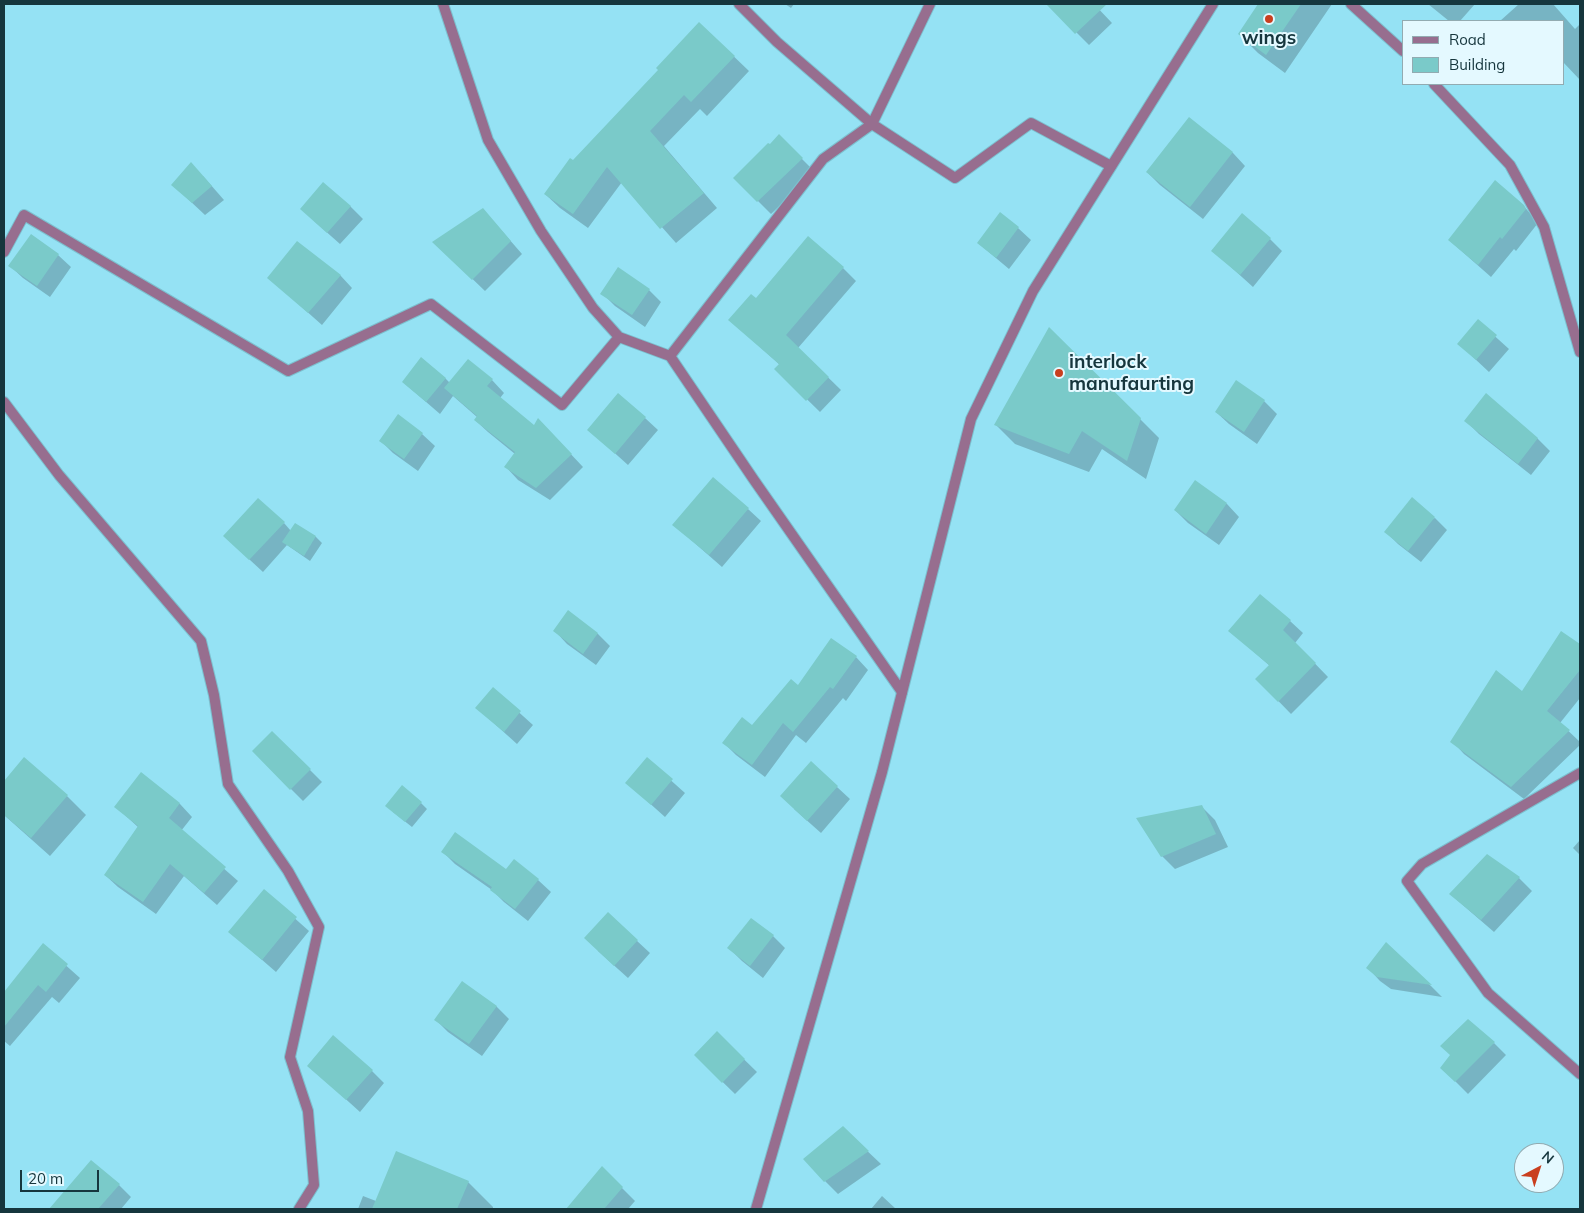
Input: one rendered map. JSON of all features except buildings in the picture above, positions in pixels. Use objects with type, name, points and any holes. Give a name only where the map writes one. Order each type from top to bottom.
[{"type":"street","points":[[443,4],[488,140],[541,231],[593,308],[619,337],[670,356],[902,692]]},
{"type":"street","points":[[739,4],[777,42],[872,124],[954,178],[1031,123],[1111,166]]},
{"type":"street","points":[[670,356],[823,159],[872,124],[930,4]]},
{"type":"street","points":[[756,1209],[880,781],[971,418],[1033,291],[1212,4]]},
{"type":"street","points":[[1351,4],[1402,50]]},
{"type":"street","points":[[1435,85],[1510,165],[1540,219],[1544,227],[1580,352]]},
{"type":"street","points":[[4,252],[24,215],[288,371],[431,304],[562,405],[619,337]]},
{"type":"street","points":[[4,402],[60,474],[201,641],[214,695],[228,784],[288,871],[319,927],[290,1057],[308,1110],[314,1185],[299,1209]]},
{"type":"street","points":[[1580,772],[1422,864],[1407,881],[1488,993],[1580,1074]]},
{"type":"place","name":"wings","points":[[1269,19]]},
{"type":"place","name":"interlock manufaurting","points":[[1059,373]]}]
